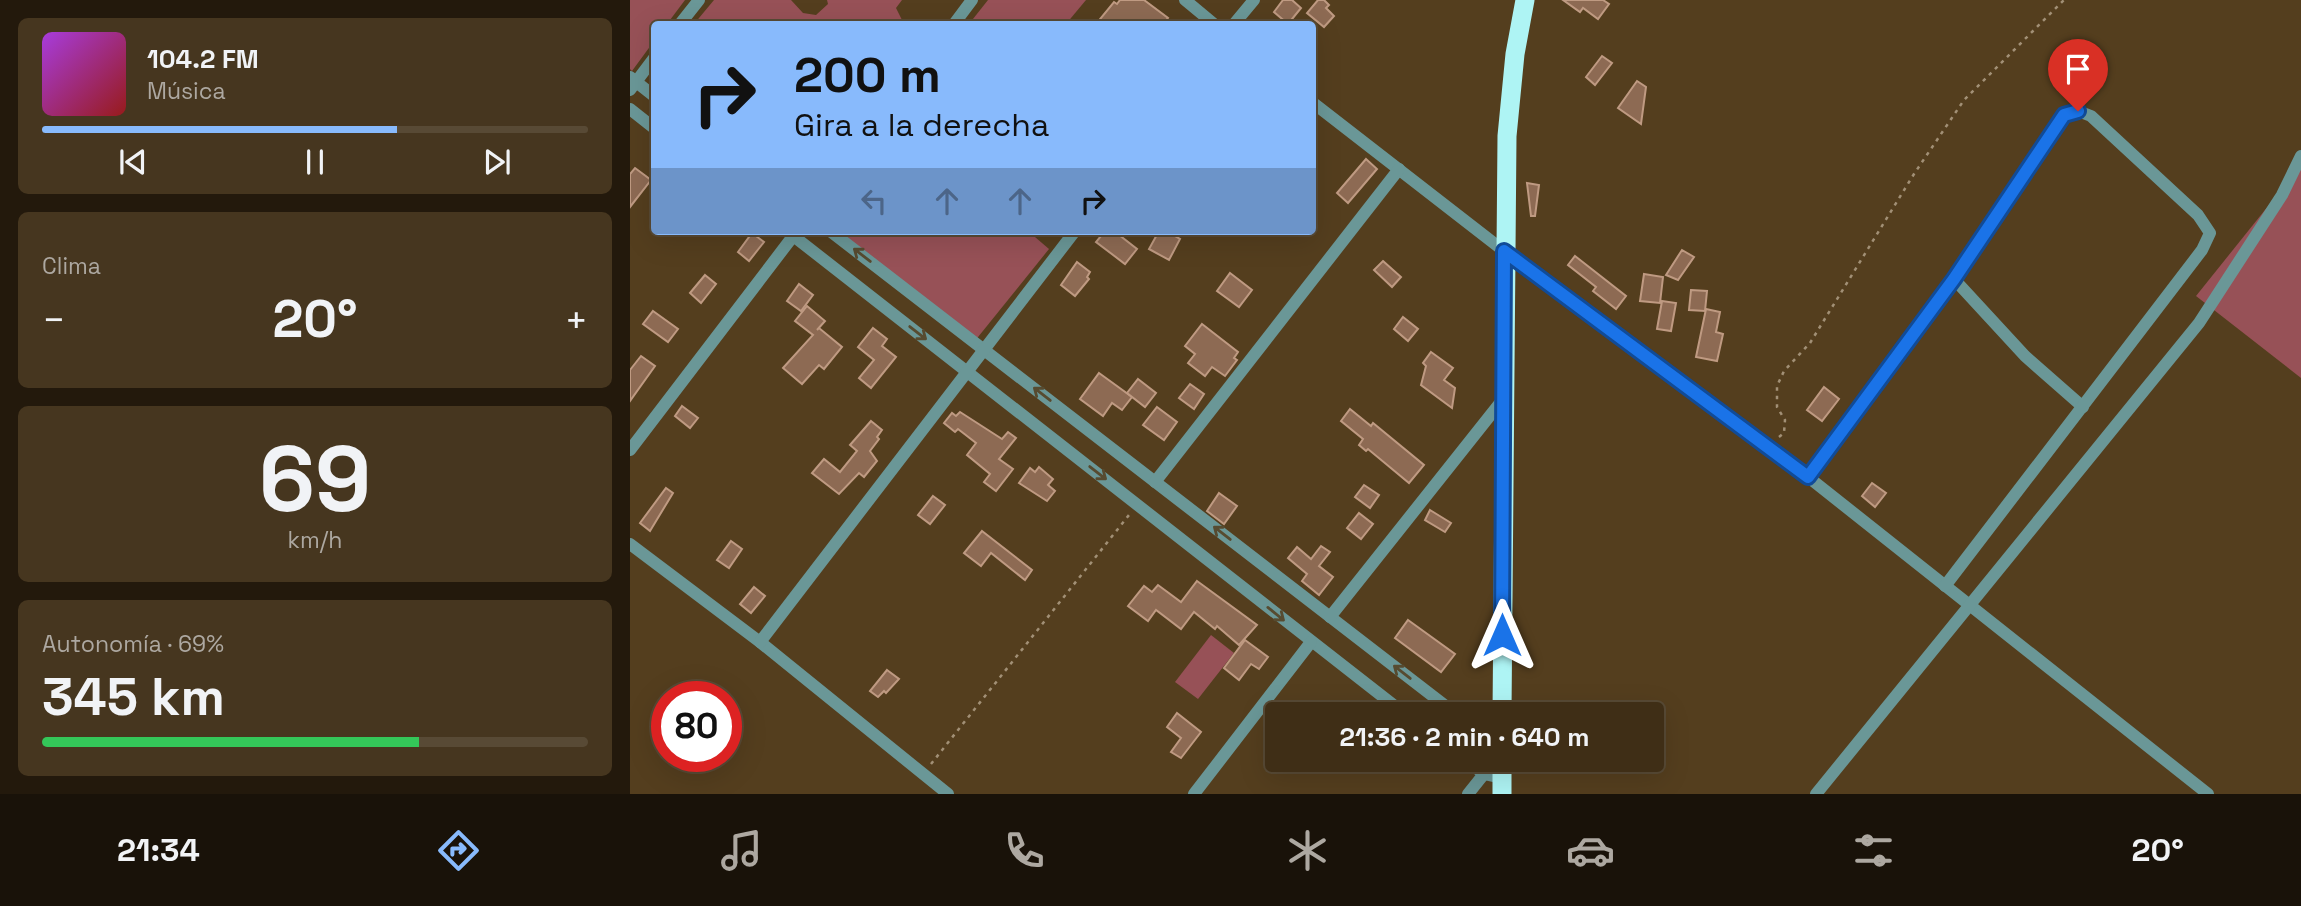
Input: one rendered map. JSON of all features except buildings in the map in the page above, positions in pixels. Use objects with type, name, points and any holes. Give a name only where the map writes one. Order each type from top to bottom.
[{"type":"highway","points":[[1502,702],[1507,136],[1515,54],[1525,0]]},
{"type":"street","points":[[682,21],[699,0]]},
{"type":"street","points":[[956,21],[972,0]]},
{"type":"street","points":[[1185,0],[1210,21]]},
{"type":"street","points":[[1236,21],[1254,0]]},
{"type":"street","points":[[651,61],[632,83],[651,94]]},
{"type":"street","points":[[1316,105],[1504,251],[1769,446],[2208,794]]},
{"type":"street","points":[[630,109],[651,126]]},
{"type":"street","points":[[1808,477],[1954,279],[2064,115],[2078,111],[2091,116],[2198,215],[2210,233],[2202,250],[1945,586]]},
{"type":"street","points":[[1816,794],[2199,323],[2282,195],[2301,156]]},
{"type":"street","points":[[1155,482],[1399,169]]},
{"type":"street","points":[[630,450],[791,235]]},
{"type":"street","points":[[795,235],[1389,702]]},
{"type":"street","points":[[835,235],[1440,702]]},
{"type":"street","points":[[760,642],[1072,235]]},
{"type":"street","points":[[1954,279],[2025,356],[2082,407]]},
{"type":"street","points":[[1330,617],[1504,398]]},
{"type":"street","points":[[630,544],[760,642],[948,794]]},
{"type":"street","points":[[1195,794],[1311,642]]},
{"type":"street","points":[[1468,794],[1497,776]]},
{"type":"path","points":[[1769,446],[1784,433],[1785,420],[1777,407],[1777,386],[1784,371],[1810,343],[1964,100],[2064,0]]},
{"type":"path","points":[[923,775],[1138,504]]},
{"type":"shaded area","points":[[630,0],[685,0],[669,21],[651,21],[651,45],[632,71]]},
{"type":"shaded area","points":[[714,0],[791,0],[803,13],[816,15],[828,4],[827,0],[902,0],[896,8],[902,21],[696,21]]},
{"type":"shaded area","points":[[988,0],[1086,0],[1068,21],[971,21]]},
{"type":"shaded area","points":[[2301,165],[2301,378],[2196,296]]},
{"type":"shaded area","points":[[836,235],[1033,235],[1049,249],[974,342]]},
{"type":"shaded area","points":[[1211,635],[1234,653],[1198,699],[1175,682]]},
{"type":"route","points":[[1502,635],[1504,251],[1808,477],[1954,279],[2064,115],[2078,111]]}]
